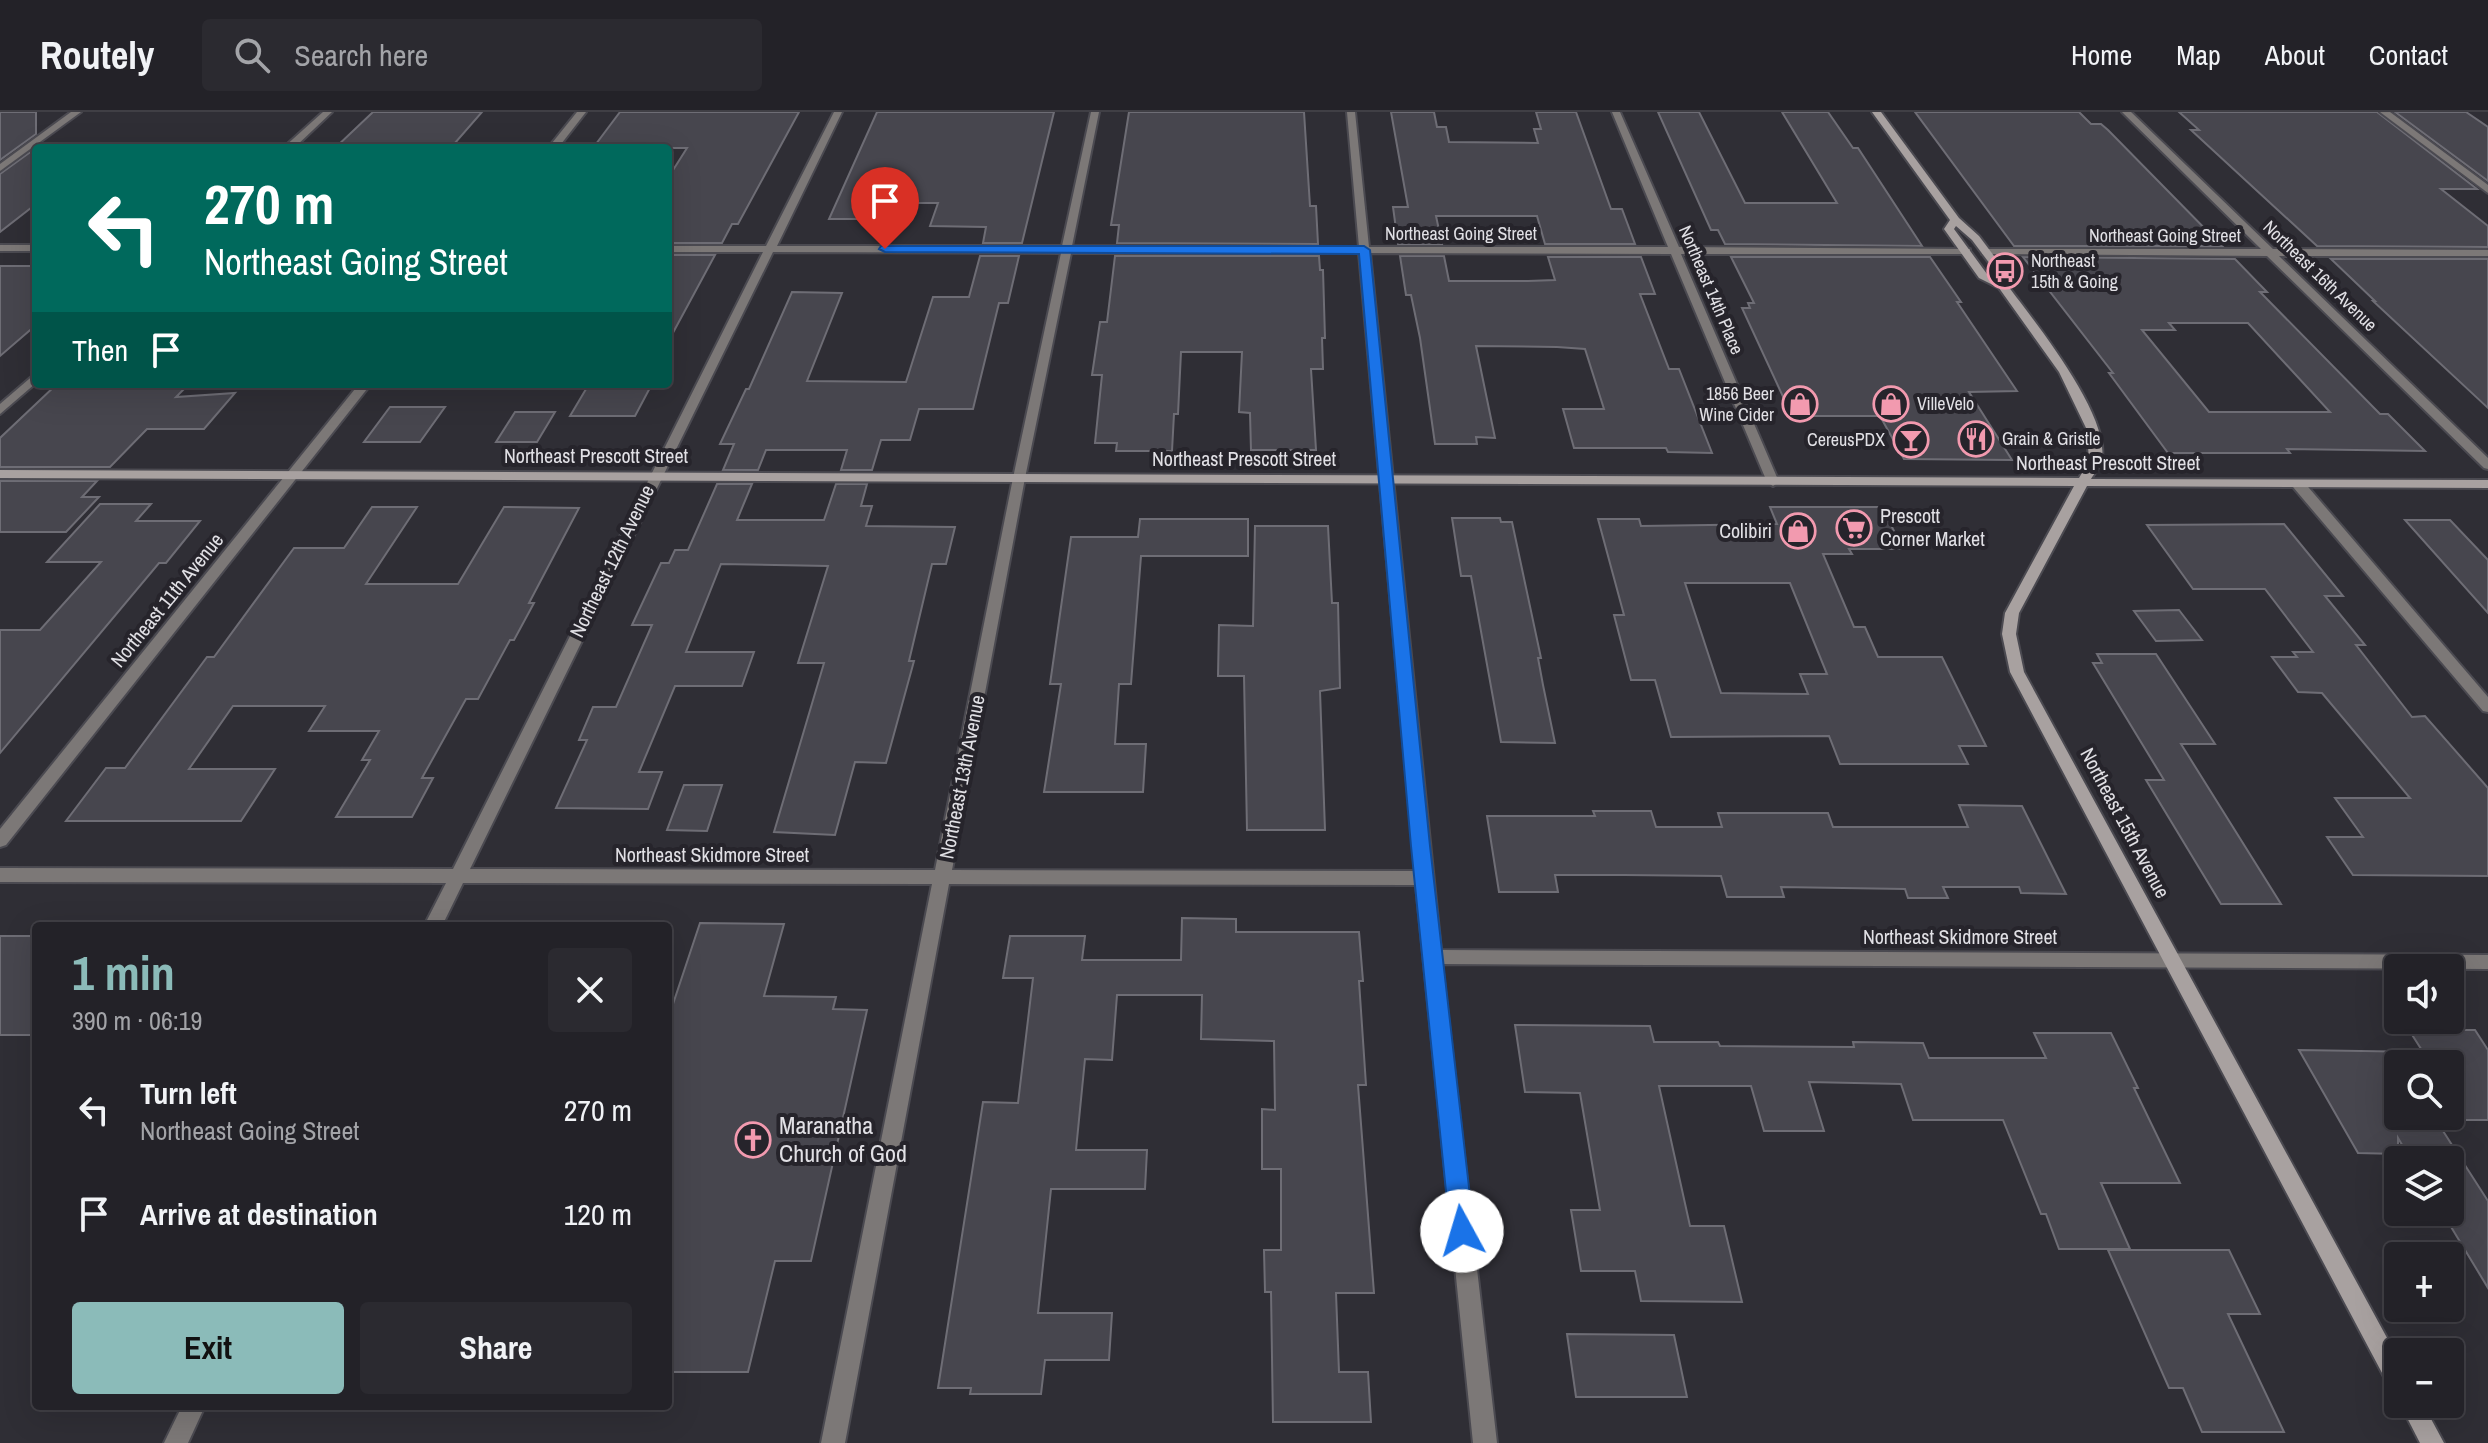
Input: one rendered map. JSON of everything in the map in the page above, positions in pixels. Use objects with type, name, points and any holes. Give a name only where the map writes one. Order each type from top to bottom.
[{"type":"street","points":[[33,144],[77,112]]},
{"type":"street","points":[[292,144],[328,112]]},
{"type":"street","points":[[556,144],[582,112]]},
{"type":"street","name":"Northeast 12th Avenue","points":[[435,922],[654,476],[838,112]]},
{"type":"street","name":"Northeast 13th Avenue","points":[[833,1443],[1019,478],[1095,112]]},
{"type":"street","points":[[1351,112],[1424,878],[1485,1443]]},
{"type":"street","name":"Northeast 14th Place","points":[[1616,112],[1773,482]]},
{"type":"street","name":"Northeast 15th Avenue","points":[[1876,112],[1955,220],[1969,229],[2004,276],[2003,286]]},
{"type":"street","name":"Northeast 16th Avenue","points":[[2126,112],[2488,465]]},
{"type":"street","points":[[2384,112],[2488,190]]},
{"type":"street","points":[[0,168],[32,145]]},
{"type":"street","name":"Northeast 15th Avenue","points":[[1955,220],[1949,229],[1983,276],[2003,286],[2065,372],[2093,430],[2095,461],[2012,613],[2009,634],[2012,656],[2026,690],[2384,1354]]},
{"type":"street","points":[[0,248],[32,248]]},
{"type":"street","name":"Northeast Going Street","points":[[672,249],[1966,251]]},
{"type":"street","name":"Northeast Going Street","points":[[1986,252],[2488,253]]},
{"type":"street","points":[[0,410],[32,381]]},
{"type":"street","name":"Northeast 11th Avenue","points":[[0,841],[362,388]]},
{"type":"street","name":"Northeast Prescott Street","points":[[0,474],[2488,484]]},
{"type":"street","points":[[2298,484],[2488,707]]},
{"type":"street","name":"Northeast Skidmore Street","points":[[0,875],[1424,878]]},
{"type":"street","name":"Northeast Skidmore Street","points":[[1433,957],[2488,962]]},
{"type":"street","points":[[176,1443],[192,1410]]},
{"type":"street","points":[[2419,1418],[2432,1443]]},
{"type":"building","points":[[0,112],[36,112],[36,134],[0,160]]},
{"type":"building","points":[[373,112],[482,112],[455,143],[339,144]]},
{"type":"building","points":[[620,112],[799,112],[738,224],[732,224],[722,243],[672,243],[672,172],[687,148],[672,148],[672,144],[596,144]]},
{"type":"building","points":[[877,112],[1054,112],[1022,243],[983,243],[986,227],[930,226],[938,203],[871,203],[865,219],[829,219]]},
{"type":"building","points":[[1129,112],[1304,112],[1310,206],[1316,206],[1318,244],[1117,243],[1119,225],[1111,225]]},
{"type":"building","points":[[1391,112],[1434,112],[1437,127],[1446,127],[1449,142],[1538,143],[1534,129],[1541,129],[1536,112],[1576,112],[1611,209],[1622,209],[1635,244],[1545,244],[1537,216],[1436,216],[1442,244],[1398,244],[1393,207],[1408,207]]},
{"type":"building","points":[[1658,112],[1699,112],[1745,203],[1837,203],[1782,112],[1828,112],[1853,148],[1858,148],[1922,246],[1725,244],[1718,230],[1711,230]]},
{"type":"building","points":[[1915,112],[2079,112],[2091,124],[2101,124],[2108,130],[2222,246],[2014,246]]},
{"type":"building","points":[[2179,112],[2377,112],[2477,189],[2441,189],[2488,226],[2488,247],[2317,246],[2191,130],[2199,130]]},
{"type":"building","points":[[2395,112],[2466,112],[2488,127],[2488,181]]},
{"type":"building","points":[[32,151],[32,207],[0,232],[0,174]]},
{"type":"building","points":[[672,255],[715,255],[672,335]]},
{"type":"building","points":[[980,256],[1019,256],[1008,303],[999,303],[973,409],[919,409],[910,440],[881,440],[872,470],[841,470],[847,450],[766,450],[758,470],[723,470],[734,444],[720,444],[746,389],[749,389],[792,292],[842,293],[807,381],[906,382],[933,297],[969,297]]},
{"type":"building","points":[[1115,256],[1319,256],[1320,270],[1323,270],[1325,338],[1322,338],[1323,369],[1311,369],[1316,450],[1251,450],[1250,413],[1239,412],[1242,352],[1181,352],[1178,414],[1174,414],[1172,451],[1116,451],[1117,443],[1095,443],[1102,375],[1092,375],[1100,322],[1107,322]]},
{"type":"building","points":[[1400,256],[1444,256],[1449,281],[1555,280],[1548,257],[1641,257],[1655,294],[1640,294],[1669,369],[1679,369],[1712,453],[1668,452],[1666,448],[1574,448],[1563,409],[1604,409],[1585,349],[1557,347],[1476,346],[1495,438],[1476,437],[1477,444],[1435,444],[1420,338],[1411,295],[1406,295]]},
{"type":"building","points":[[1731,257],[1930,257],[2017,391],[1969,392],[2012,460],[1904,459],[1880,416],[1792,416],[1742,308],[1750,308],[1748,303],[1754,303]]},
{"type":"building","points":[[2023,257],[2235,259],[2267,292],[2260,292],[2380,414],[2388,414],[2425,451],[2287,449],[2290,453],[2168,453],[2109,373],[2113,373]],"holes":[[[2169,323],[2248,323],[2330,412],[2209,412],[2142,330],[2175,330]]]},
{"type":"building","points":[[2331,259],[2488,259],[2488,408],[2373,301]]},
{"type":"building","points":[[0,266],[32,266],[32,328],[0,356]]},
{"type":"building","points":[[53,388],[185,388],[176,397],[235,393],[204,429],[147,429],[110,467],[0,467],[0,438]]},
{"type":"building","points":[[587,388],[650,388],[635,416],[570,416]]},
{"type":"building","points":[[390,407],[445,407],[420,442],[364,442]]},
{"type":"building","points":[[515,412],[555,412],[537,442],[496,442]]},
{"type":"building","points":[[0,481],[97,481],[82,497],[99,497],[66,532],[0,532]]},
{"type":"building","points":[[717,484],[752,484],[737,520],[824,520],[836,484],[867,484],[861,506],[872,506],[866,526],[955,527],[946,564],[932,564],[909,661],[914,661],[886,763],[855,762],[835,835],[774,832],[824,663],[798,663],[828,566],[721,564],[686,652],[754,652],[742,686],[675,686],[639,772],[662,772],[648,809],[556,808],[587,740],[579,740],[593,707],[616,707],[652,625],[632,625],[661,563],[669,563],[675,550],[688,550]]},
{"type":"building","points":[[100,504],[151,504],[136,521],[200,521],[166,563],[159,563],[0,753],[0,630],[40,630],[101,562],[47,562]]},
{"type":"building","points":[[372,507],[417,507],[366,584],[458,584],[504,507],[579,508],[529,603],[534,603],[514,640],[510,640],[478,699],[466,699],[422,778],[433,778],[412,817],[336,817],[370,760],[362,760],[379,731],[309,731],[325,706],[233,706],[189,769],[275,769],[241,821],[66,821],[106,768],[125,768],[207,657],[214,657],[294,548],[344,548]]},
{"type":"building","points":[[1770,507],[1882,507],[1903,549],[1849,549],[1852,554],[1823,554],[1854,627],[1865,627],[1878,657],[1942,657],[1986,746],[1959,746],[1968,764],[1840,764],[1829,736],[1671,737],[1655,680],[1631,680],[1614,615],[1624,615],[1598,519],[1639,519],[1641,526],[1777,524]],"holes":[[[1685,583],[1790,583],[1827,674],[1800,674],[1808,694],[1721,693]]]},
{"type":"building","points":[[1452,518],[1500,518],[1501,522],[1512,522],[1541,658],[1538,658],[1555,743],[1501,742],[1471,576],[1461,576]]},
{"type":"building","points":[[1140,519],[1248,519],[1248,556],[1141,556],[1131,684],[1119,684],[1115,744],[1146,744],[1143,792],[1044,792],[1061,684],[1050,684],[1071,537],[1138,537]]},
{"type":"building","points":[[2405,520],[2450,520],[2488,560],[2488,613]]},
{"type":"building","points":[[2284,524],[2343,596],[2325,596],[2365,645],[2356,645],[2412,717],[2425,716],[2488,788],[2488,876],[2353,875],[2327,837],[2363,837],[2335,798],[2410,798],[2322,693],[2298,692],[2272,657],[2297,657],[2293,652],[2313,652],[2265,589],[2193,589],[2147,525]]},
{"type":"building","points":[[1255,526],[1328,526],[1332,603],[1338,603],[1340,688],[1320,691],[1325,830],[1247,830],[1244,676],[1218,676],[1219,625],[1253,626]]},
{"type":"building","points":[[2179,610],[2202,640],[2156,641],[2134,611]]},
{"type":"building","points":[[2097,654],[2156,654],[2215,744],[2181,744],[2281,904],[2221,904],[2146,780],[2164,780],[2093,663],[2102,663]]},
{"type":"building","points":[[684,785],[722,785],[707,831],[667,830]]},
{"type":"building","points":[[1959,805],[2022,806],[2066,894],[2021,893],[2019,887],[1943,887],[1948,898],[1908,898],[1905,889],[1781,887],[1784,897],[1727,897],[1721,876],[1624,875],[1555,875],[1558,892],[1499,892],[1487,816],[1595,816],[1593,811],[1651,811],[1656,827],[1722,827],[1718,813],[1828,813],[1833,827],[1968,827]]},
{"type":"building","points":[[1182,918],[1236,919],[1236,932],[1359,932],[1366,1085],[1358,1085],[1374,1293],[1336,1293],[1339,1372],[1368,1372],[1371,1422],[1273,1422],[1271,1292],[1265,1292],[1264,1250],[1281,1250],[1281,1169],[1262,1169],[1262,1109],[1275,1110],[1274,1041],[1201,1039],[1202,995],[1117,995],[1112,1060],[1085,1059],[1076,1150],[1147,1150],[1145,1189],[1051,1189],[1038,1313],[1112,1313],[1109,1360],[1045,1360],[1041,1394],[970,1394],[971,1388],[938,1388],[983,1102],[1018,1103],[1033,978],[1003,978],[1010,936],[1085,936],[1082,960],[1181,960]]},
{"type":"building","name":"Maranatha Church of God","points":[[700,923],[784,924],[764,996],[836,997],[833,1009],[867,1010],[811,1261],[775,1261],[748,1372],[672,1372],[672,1007]]},
{"type":"building","points":[[0,936],[32,936],[32,1035],[0,1035]]},
{"type":"building","points":[[1515,1025],[1650,1026],[1654,1042],[1718,1042],[1720,1046],[1854,1047],[1853,1042],[1923,1043],[1929,1058],[2046,1058],[2034,1033],[2111,1033],[2180,1183],[2101,1183],[2130,1249],[2059,1249],[2046,1214],[2041,1214],[2003,1120],[1913,1120],[1901,1084],[1809,1082],[1824,1131],[1764,1131],[1751,1086],[1659,1086],[1690,1226],[1724,1226],[1742,1302],[1641,1301],[1635,1271],[1581,1271],[1571,1210],[1600,1210],[1580,1093],[1525,1092]]},
{"type":"building","points":[[2464,1030],[2475,1030],[2488,1050],[2488,1120],[2464,1120],[2464,1050],[2422,1050],[2412,1034],[2464,1034]]},
{"type":"building","points":[[2299,1050],[2384,1051],[2384,1130],[2442,1130],[2453,1146],[2403,1146],[2398,1138],[2398,1146],[2384,1146],[2384,1154],[2358,1153]]},
{"type":"building","points":[[2464,1164],[2488,1201],[2488,1288],[2464,1248],[2464,1242],[2460,1242],[2450,1226],[2464,1226]]},
{"type":"building","points":[[2108,1250],[2229,1250],[2260,1314],[2228,1314],[2284,1432],[2202,1432],[2183,1388],[2169,1388]]},
{"type":"building","points":[[1567,1334],[1674,1335],[1687,1397],[1576,1397]]},
{"type":"place","name":"Northeast 15th & Going","points":[[2005,271]]},
{"type":"place","name":"1856 Beer Wine Cider","points":[[1800,404]]},
{"type":"place","name":"VilleVelo","points":[[1891,404]]},
{"type":"place","name":"Grain & Gristle","points":[[1976,439]]},
{"type":"place","name":"CereusPDX","points":[[1911,440]]},
{"type":"place","name":"Prescott Corner Market","points":[[1854,528]]},
{"type":"place","name":"Colibiri","points":[[1798,531]]},
{"type":"place","name":"Maranatha Church of God","points":[[753,1140]]},
{"type":"route","points":[[885,249],[1364,250],[1384,479],[1462,1231]]}]
